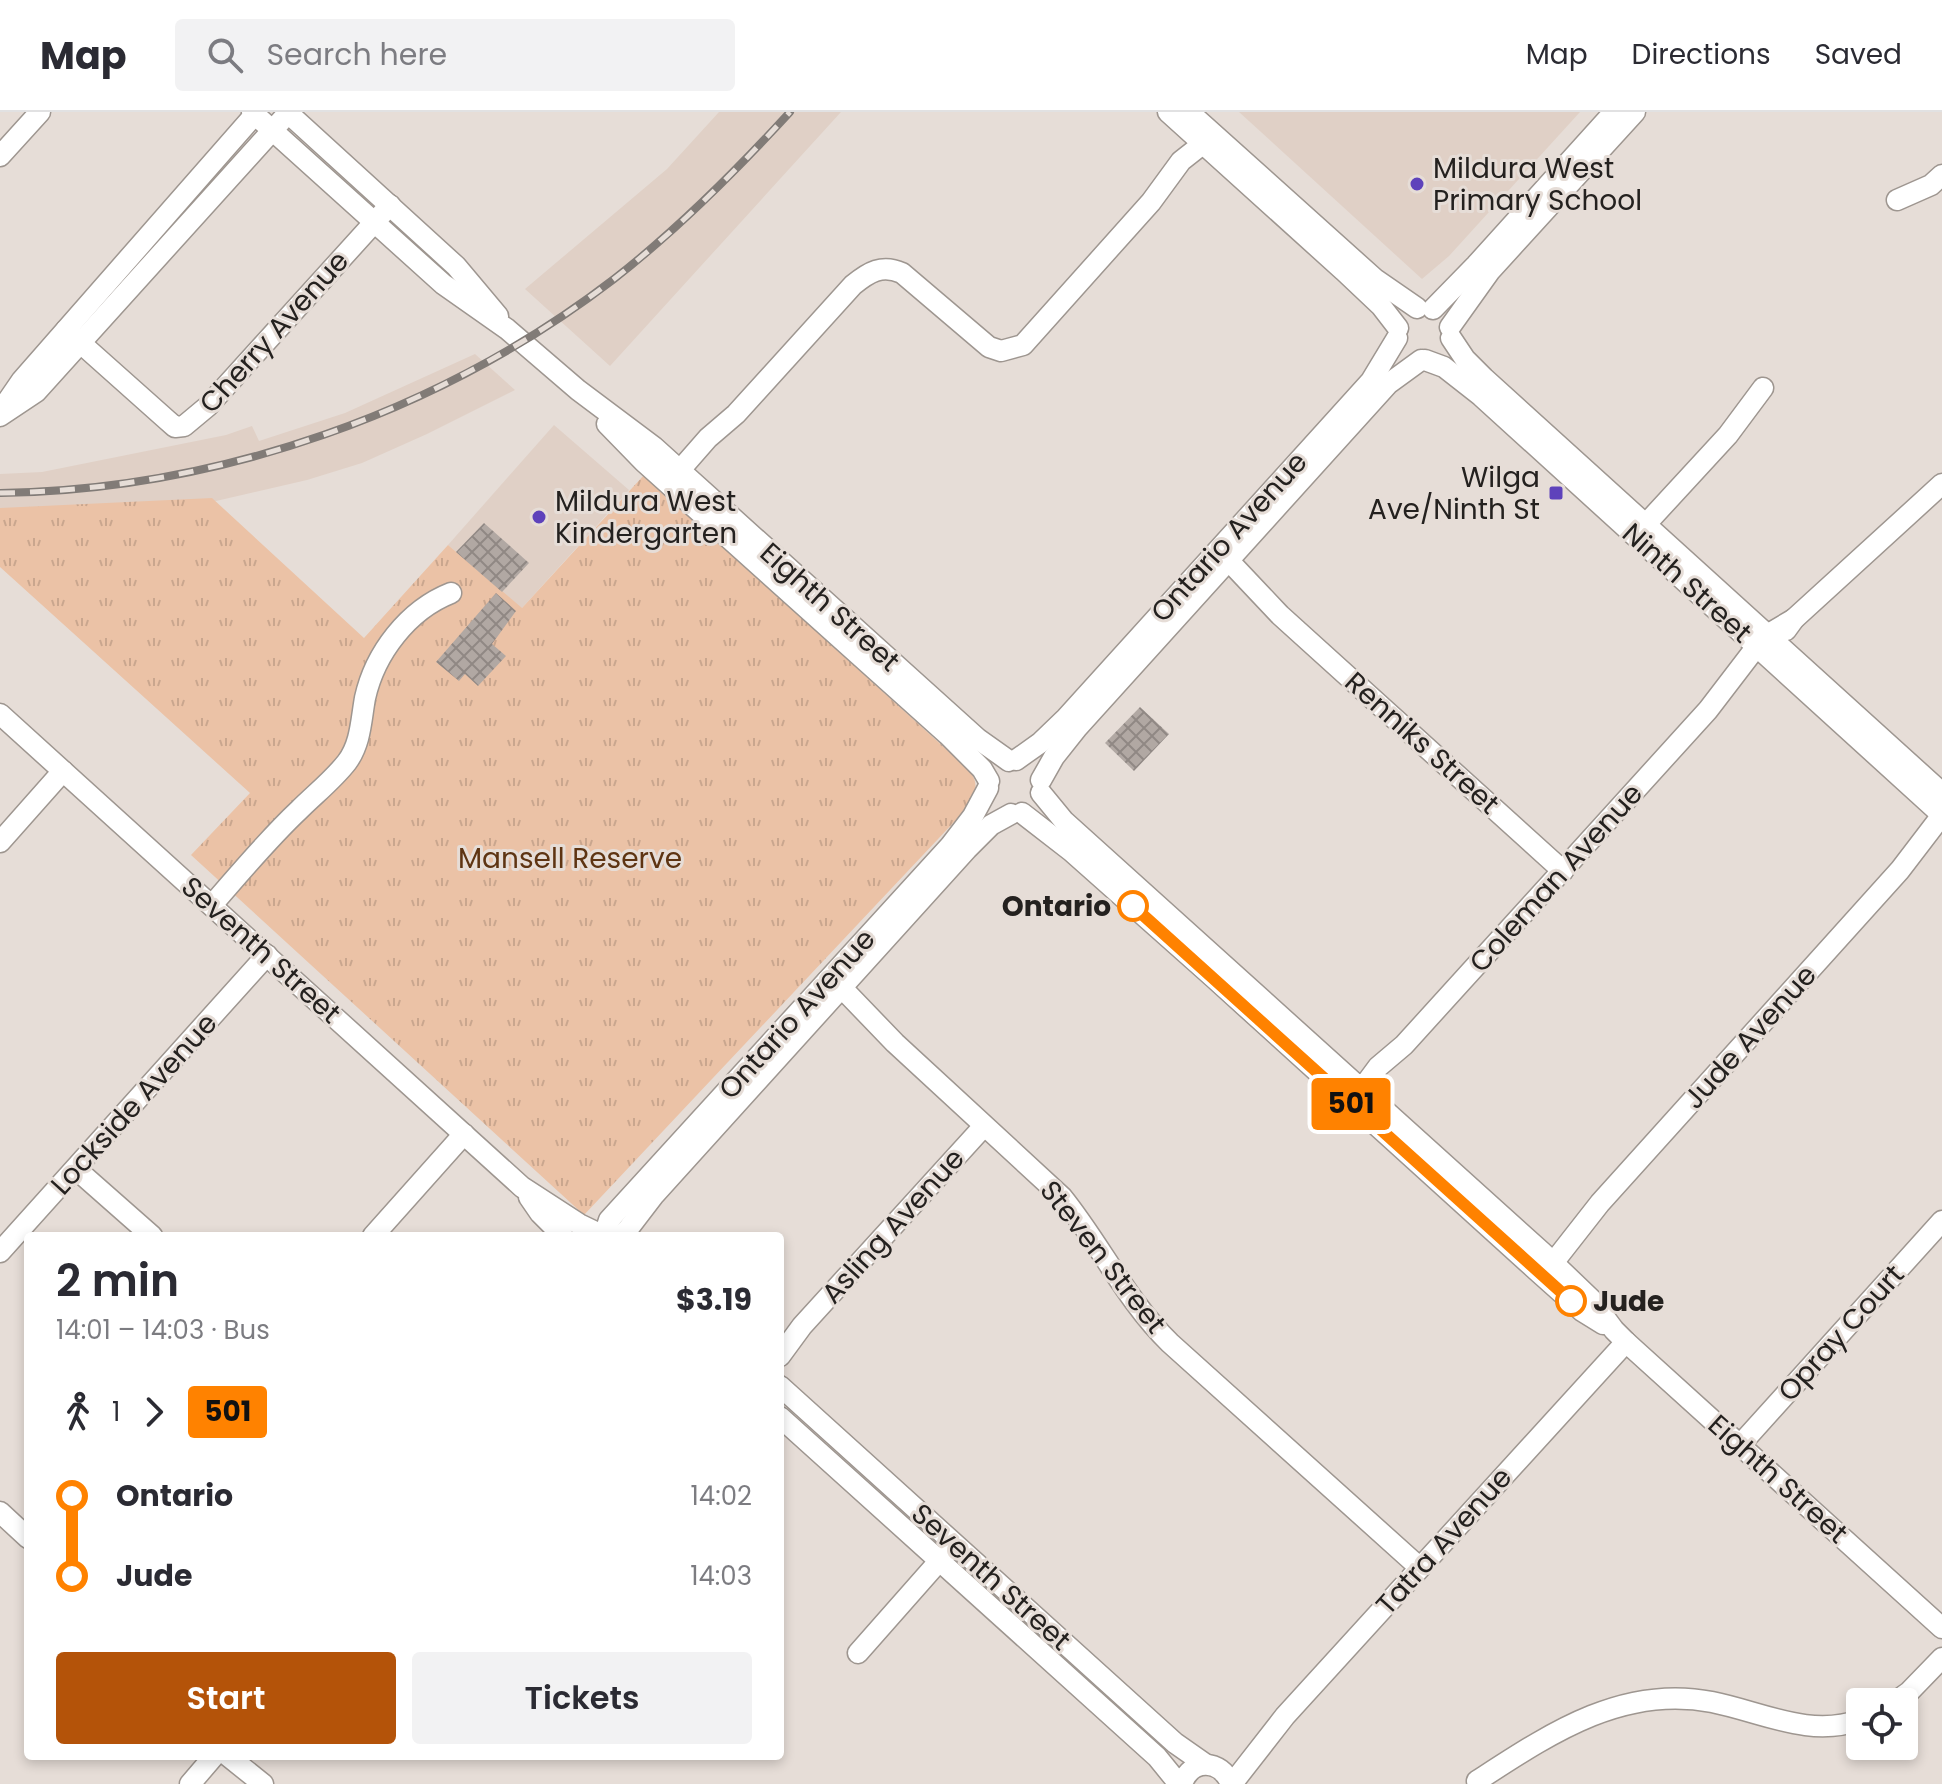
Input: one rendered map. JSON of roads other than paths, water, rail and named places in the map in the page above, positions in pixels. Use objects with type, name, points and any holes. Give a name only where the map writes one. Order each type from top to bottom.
[{"type":"street","points":[[0,156],[40,112]]},
{"type":"street","points":[[0,414],[22,380],[73,336],[288,112]]},
{"type":"street","name":"Eighth Street","points":[[288,112],[470,280],[507,329]]},
{"type":"street","points":[[1168,112],[1375,279],[1425,308],[1441,313],[1450,332]]},
{"type":"street","points":[[1189,112],[1207,142],[1381,306],[1398,333],[1405,353],[1423,360],[1442,354],[1450,332],[1490,271],[1635,112]]},
{"type":"street","points":[[1398,333],[1405,315],[1425,308],[1476,265],[1614,112]]},
{"type":"street","points":[[73,336],[255,113]]},
{"type":"street","name":"Eighth Street","points":[[255,113],[443,284],[507,329],[684,474],[970,732],[1013,760]]},
{"type":"street","points":[[684,474],[716,445],[736,414],[853,285],[877,269],[890,268],[902,273],[989,347],[1001,351],[1012,350],[1033,335],[1151,202],[1175,183],[1207,142]]},
{"type":"street","points":[[1897,200],[1931,185],[1942,175]]},
{"type":"street","name":"Cherry Avenue","points":[[73,336],[175,427],[184,426],[208,406],[390,205]]},
{"type":"street","name":"Ninth Street","points":[[1450,332],[1465,359],[1484,378],[1646,524],[1942,815]]},
{"type":"street","name":"Ontario Avenue","points":[[1013,760],[1040,743],[1066,718],[1351,403],[1380,369],[1398,333]]},
{"type":"street","name":"Ninth Street","points":[[1423,360],[1453,373],[1481,396],[1942,793]]},
{"type":"street","name":"Ontario Avenue","points":[[1041,787],[1054,757],[1077,728],[1388,384],[1423,360]]},
{"type":"street","points":[[1646,524],[1728,435],[1763,388]]},
{"type":"street","name":"Eighth Street","points":[[578,390],[644,462],[948,735],[982,769],[988,784]]},
{"type":"street","name":"Coleman Avenue","points":[[1360,1096],[1378,1067],[1404,1045],[1767,645],[1942,484]]},
{"type":"street","name":"Renniks Street","points":[[1225,565],[1563,871]]},
{"type":"street","points":[[212,905],[298,810],[347,762],[354,750],[371,675],[379,659],[419,610],[451,593]]},
{"type":"street","name":"Seventh Street","points":[[0,714],[522,1187],[596,1232]]},
{"type":"street","points":[[1013,760],[1032,766],[1041,787],[1034,805],[1017,813],[998,808],[992,802],[988,784],[996,768],[1013,760]]},
{"type":"street","points":[[0,842],[63,771]]},
{"type":"street","name":"Ontario Avenue","points":[[625,1232],[834,988],[950,846],[973,816],[988,784]]},
{"type":"street","name":"Eighth Street","points":[[1041,787],[1064,821],[1360,1096],[1544,1262],[1591,1299],[1620,1336],[1940,1623]]},
{"type":"street","name":"Eighth Street","points":[[1017,813],[1071,851],[1360,1096]]},
{"type":"street","name":"Ontario Avenue","points":[[605,1232],[609,1220],[967,849],[991,825],[1017,813]]},
{"type":"street","name":"Jude Avenue","points":[[1544,1262],[1900,870],[1942,815]]},
{"type":"street","name":"Jude Avenue","points":[[1900,870],[1942,832]]},
{"type":"street","name":"Lockside Avenue","points":[[0,1252],[267,955]]},
{"type":"street","name":"Steven Street","points":[[834,988],[1062,1197],[1151,1324],[1419,1567]]},
{"type":"street","name":"Asling Avenue","points":[[784,1351],[802,1326],[984,1126]]},
{"type":"street","points":[[377,1232],[464,1134]]},
{"type":"street","points":[[76,1169],[147,1232]]},
{"type":"street","name":"Seventh Street","points":[[522,1187],[540,1213],[559,1232]]},
{"type":"street","name":"Opray Court","points":[[1740,1445],[1942,1221]]},
{"type":"street","name":"Asling Avenue","points":[[784,1341],[802,1326]]},
{"type":"street","name":"Tatra Avenue","points":[[1180,1784],[1192,1768],[1222,1775],[1252,1759],[1263,1741],[1620,1336]]},
{"type":"street","name":"Seventh Street","points":[[784,1390],[1175,1743],[1222,1775]]},
{"type":"street","name":"Seventh Street","points":[[784,1421],[1157,1757],[1180,1784]]},
{"type":"street","points":[[0,1512],[24,1534]]},
{"type":"street","points":[[0,1530],[24,1551]]},
{"type":"street","points":[[858,1653],[954,1544]]},
{"type":"street","points":[[1913,1688],[1942,1658]]},
{"type":"street","points":[[1477,1781],[1577,1720],[1631,1703],[1657,1699],[1708,1701],[1804,1726],[1846,1723]]},
{"type":"street","points":[[190,1784],[211,1760]]},
{"type":"street","points":[[233,1760],[263,1784]]},
{"type":"street","points":[[252,1760],[274,1784]]},
{"type":"railway","points":[[0,493],[82,488],[164,477],[244,459],[324,435],[401,404],[476,368],[547,326],[614,279],[705,199],[790,112]]},
{"type":"place","name":"Mildura West Primary School","points":[[1417,184]]},
{"type":"place","name":"Wilga Ave/Ninth St","points":[[1556,493]]},
{"type":"place","name":"Mildura West Kindergarten","points":[[539,517]]},
{"type":"place","name":"Ontario","points":[[1133,906]]},
{"type":"place","name":"Jude","points":[[1571,1301]]},
{"type":"park label","name":"Mansell Reserve","points":[[570,858]]}]
